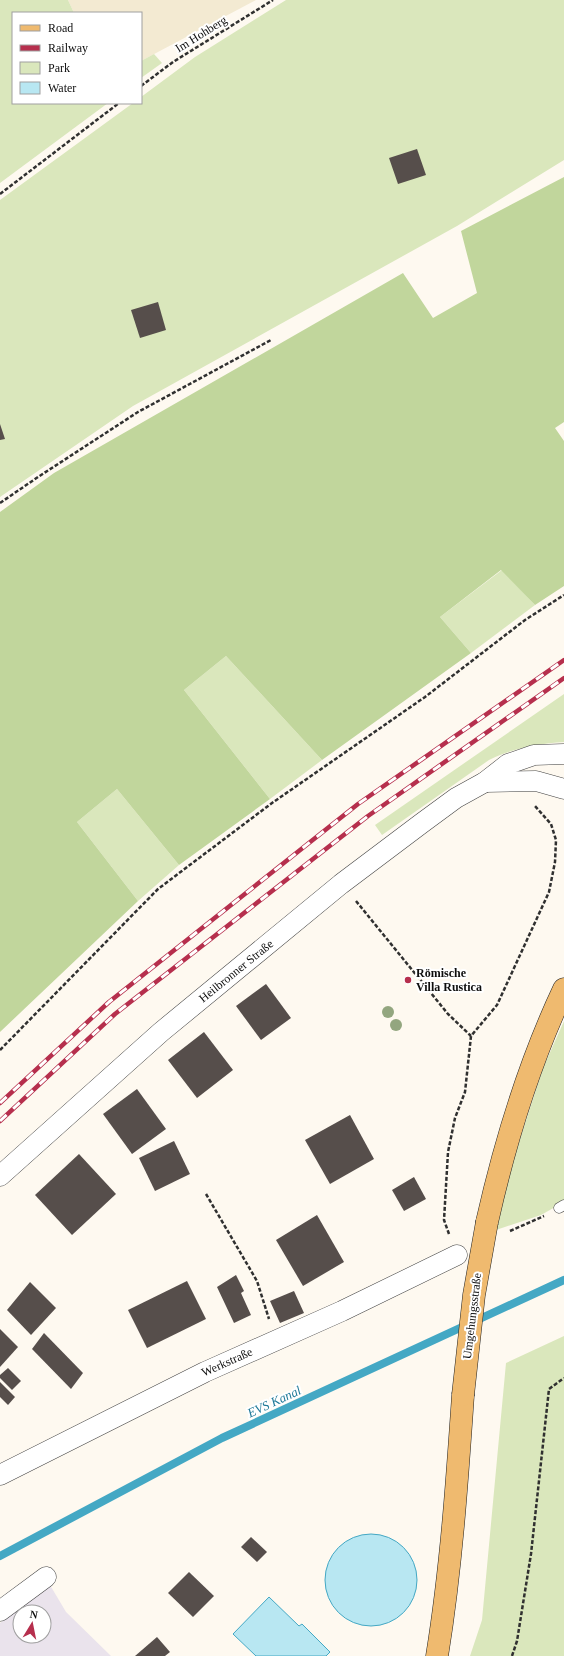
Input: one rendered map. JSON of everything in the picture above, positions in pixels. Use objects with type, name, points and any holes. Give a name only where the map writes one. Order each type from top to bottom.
[{"type":"main road","name":"Umgehungsstraße","points":[[436,1656],[445,1608],[463,1395],[474,1295],[487,1222],[509,1134],[524,1088],[564,988]]},
{"type":"street","name":"Heilbronner Straße","points":[[0,1176],[161,1032],[341,884],[456,798],[485,782],[508,764],[534,755],[564,754]]},
{"type":"street","name":"Heilbronner Straße","points":[[485,782],[536,781],[564,789]]},
{"type":"street","name":"Werkstraße","points":[[0,1475],[205,1372],[342,1311],[457,1255]]},
{"type":"street","points":[[0,1611],[46,1577]]},
{"type":"path","name":"Im Hohberg","points":[[142,85],[173,62],[273,0]]},
{"type":"path","points":[[0,194],[118,104]]},
{"type":"path","points":[[0,503],[38,476],[138,412],[271,340]]},
{"type":"path","points":[[0,1050],[158,889],[272,803],[425,697],[525,620],[564,595]]},
{"type":"path","points":[[457,1255],[444,1220],[448,1152],[455,1118],[464,1092],[471,1036],[497,1005],[549,892],[555,862],[556,840],[551,824],[531,802]]},
{"type":"path","points":[[341,884],[448,1014],[471,1036]]},
{"type":"path","points":[[206,1194],[257,1281],[276,1340]]},
{"type":"path","points":[[512,1656],[517,1641],[531,1554],[550,1389],[564,1378]]},
{"type":"shaded area","points":[[68,0],[256,0],[142,60],[142,12],[74,12]]},
{"type":"shaded area","points":[[50,1585],[66,1612],[111,1656],[0,1656],[0,1623],[12,1614],[12,1644],[52,1644],[52,1604],[25,1604]]},
{"type":"green space","points":[[0,0],[68,0],[74,12],[12,12],[12,104],[107,104],[0,183]]},
{"type":"green space","points":[[286,0],[564,0],[564,160],[457,226],[133,406],[0,497],[0,200],[132,104],[142,104],[142,96],[195,57]]},
{"type":"green space","points":[[154,54],[162,63],[142,77],[142,60]]},
{"type":"green space","points":[[564,177],[564,422],[555,428],[564,441],[564,586],[535,605],[501,570],[440,617],[471,653],[322,760],[226,656],[184,690],[270,799],[179,865],[117,789],[77,822],[138,901],[0,1032],[0,512],[54,473],[403,273],[433,318],[477,293],[461,231]]},
{"type":"green space","points":[[502,570],[535,605],[471,653],[440,617]]},
{"type":"green space","points":[[226,656],[322,760],[270,799],[184,690]]},
{"type":"green space","points":[[564,694],[564,742],[525,747],[507,752],[489,760],[382,835],[375,825]]},
{"type":"green space","points":[[117,789],[179,865],[138,901],[77,822]]},
{"type":"green space","points":[[564,1021],[564,1202],[541,1215],[490,1232],[543,1068]]},
{"type":"green space","points":[[564,1336],[564,1656],[470,1656],[482,1620],[506,1363]]},
{"type":"water","points":[[371,1534],[389,1538],[403,1548],[413,1562],[417,1580],[413,1598],[403,1612],[389,1622],[371,1626],[353,1622],[339,1612],[329,1598],[325,1580],[329,1562],[339,1548],[353,1538]]},
{"type":"water","points":[[269,1597],[299,1626],[302,1624],[330,1652],[326,1656],[256,1656],[233,1634]]},
{"type":"building","points":[[417,149],[426,175],[398,184],[389,158]]},
{"type":"building","points":[[158,302],[166,330],[140,338],[131,310]]},
{"type":"building","points":[[0,424],[5,439],[0,440]]},
{"type":"building","points":[[266,984],[291,1018],[261,1040],[236,1006]]},
{"type":"building","points":[[204,1032],[233,1070],[197,1098],[168,1060]]},
{"type":"building","points":[[137,1089],[166,1129],[132,1154],[103,1114]]},
{"type":"building","points":[[350,1115],[374,1159],[330,1184],[305,1140]]},
{"type":"building","points":[[174,1141],[190,1174],[155,1191],[139,1158]]},
{"type":"building","points":[[79,1154],[116,1194],[72,1235],[35,1195]]},
{"type":"building","points":[[414,1177],[426,1199],[404,1211],[392,1190]]},
{"type":"building","points":[[317,1215],[344,1262],[303,1286],[276,1240]]},
{"type":"building","points":[[236,1275],[244,1291],[241,1293],[251,1315],[234,1323],[217,1287]]},
{"type":"building","points":[[187,1281],[206,1319],[147,1348],[128,1310]]},
{"type":"building","points":[[30,1282],[56,1308],[31,1335],[7,1310]]},
{"type":"building","points":[[294,1291],[304,1313],[280,1323],[270,1301]]},
{"type":"building","points":[[0,1329],[18,1347],[0,1367]]},
{"type":"building","points":[[44,1333],[83,1373],[71,1389],[32,1349]]},
{"type":"building","points":[[8,1368],[21,1381],[12,1390],[0,1378],[0,1375]]},
{"type":"building","points":[[0,1382],[15,1397],[8,1405],[0,1397]]},
{"type":"building","points":[[251,1537],[267,1552],[257,1562],[241,1547]]},
{"type":"building","points":[[189,1572],[214,1596],[193,1617],[168,1593]]},
{"type":"building","points":[[157,1637],[170,1652],[165,1656],[135,1656]]},
{"type":"waterway","name":"EVS Kanal","points":[[0,1556],[222,1438],[564,1280]]},
{"type":"railway","points":[[0,1103],[109,1002],[358,804],[564,660]]},
{"type":"railway","points":[[0,1121],[115,1014],[368,816],[564,678]]},
{"type":"place","name":"Römische Villa Rustica","points":[[408,980]]}]
